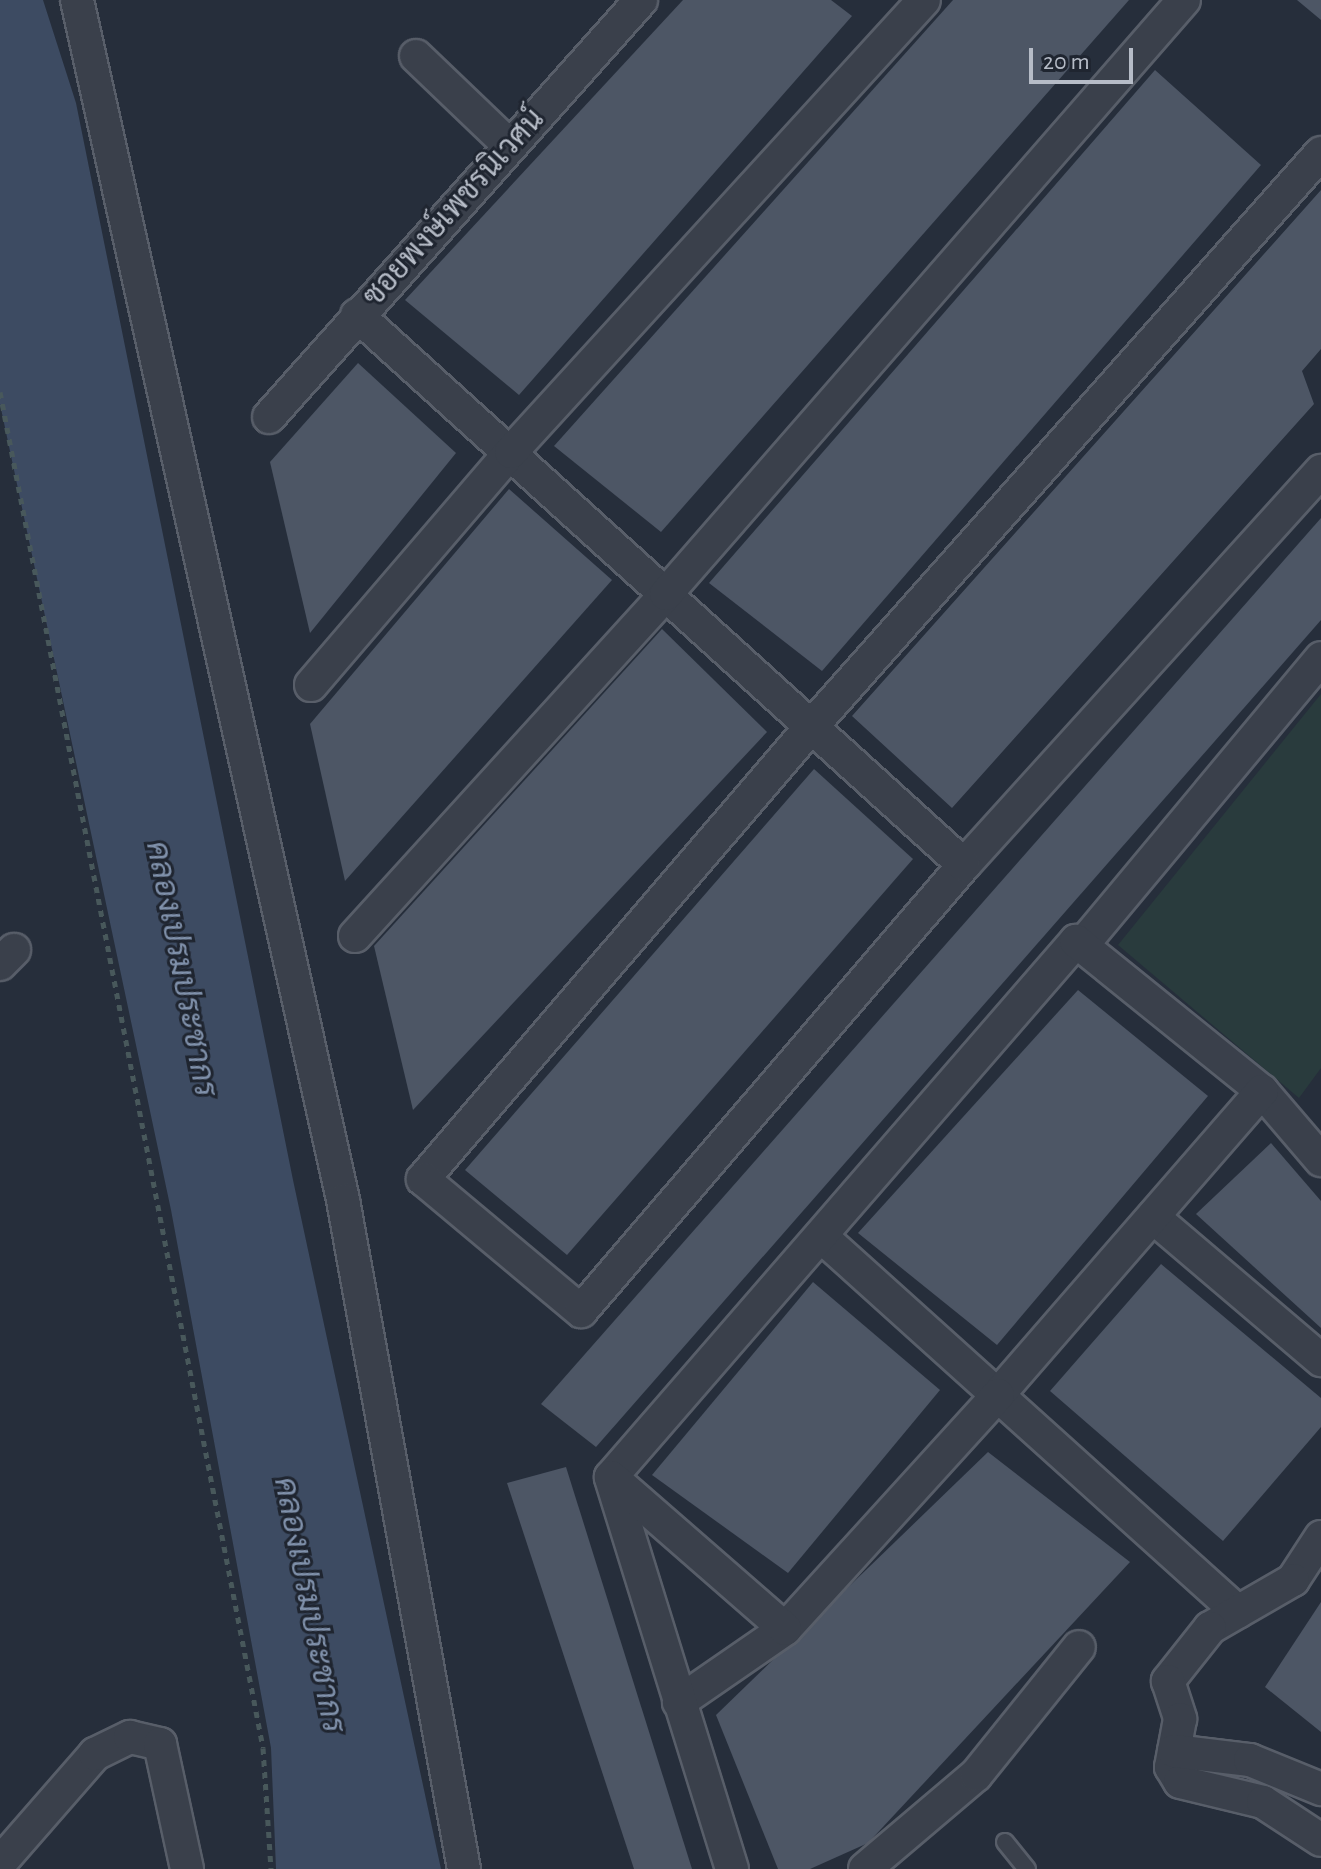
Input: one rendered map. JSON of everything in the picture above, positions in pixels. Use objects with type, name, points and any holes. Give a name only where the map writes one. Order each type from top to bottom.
[{"type":"street","points":[[77,0],[343,1200],[464,1869]]},
{"type":"street","name":"ซอยพงษ์เพชรนิเวศน์","points":[[269,417],[641,0]]},
{"type":"street","points":[[311,685],[511,452],[924,0]]},
{"type":"street","points":[[355,936],[666,594],[1184,0]]},
{"type":"street","points":[[416,56],[510,146]]},
{"type":"street","points":[[1321,153],[811,727],[423,1179],[581,1311],[964,865],[1321,471]]},
{"type":"street","points":[[357,315],[964,865]]},
{"type":"street","points":[[1083,944],[1320,660]]},
{"type":"street","points":[[611,1477],[1076,941],[1262,1091],[1321,1160]]},
{"type":"street","points":[[679,1702],[785,1629],[998,1395],[1262,1091]]},
{"type":"street","points":[[1153,1217],[1321,1360]]},
{"type":"street","points":[[821,1236],[1238,1612]]},
{"type":"street","points":[[611,1477],[785,1629]]},
{"type":"street","points":[[611,1477],[732,1869]]},
{"type":"street","points":[[1321,1537],[1293,1580],[1210,1628],[1168,1681],[1180,1719],[1171,1767],[1180,1782],[1263,1802],[1321,1840]]},
{"type":"street","points":[[865,1869],[976,1775],[1079,1647]]},
{"type":"street","points":[[0,1863],[95,1754],[130,1737],[160,1744],[187,1869]]},
{"type":"street","points":[[1174,1751],[1250,1760],[1321,1789]]},
{"type":"lane","points":[[1005,1842],[1027,1869]]},
{"type":"path","points":[[0,392],[252,1686],[263,1748],[271,1869]]},
{"type":"shaded area","points":[[1321,694],[1321,1068],[1299,1098],[1118,945]]},
{"type":"water","name":"คลองเปรมประชากร","points":[[0,0],[43,0],[76,103],[293,1180],[441,1869],[276,1869],[271,1748],[171,1210],[0,404]]},
{"type":"building","points":[[683,0],[831,0],[852,16],[519,395],[405,300]]},
{"type":"building","points":[[953,0],[1129,0],[661,532],[554,446]]},
{"type":"building","points":[[1297,0],[1321,0],[1321,20]]},
{"type":"building","points":[[1155,70],[1261,165],[822,671],[709,583]]},
{"type":"building","points":[[1321,190],[1321,349],[1302,371],[1314,404],[952,808],[852,716]]},
{"type":"building","points":[[358,363],[456,453],[310,633],[270,462]]},
{"type":"building","points":[[509,489],[612,580],[345,881],[310,724]]},
{"type":"building","points":[[1321,518],[1321,620],[596,1447],[541,1404]]},
{"type":"building","points":[[662,629],[767,732],[413,1110],[374,946]]},
{"type":"building","points":[[814,769],[913,859],[567,1255],[465,1170]]},
{"type":"building","points":[[1078,990],[1208,1096],[997,1345],[858,1233]]},
{"type":"building","points":[[1271,1143],[1321,1201],[1321,1328],[1196,1214]]},
{"type":"building","points":[[1161,1264],[1321,1398],[1321,1427],[1223,1541],[1050,1391]]},
{"type":"building","points":[[813,1282],[940,1390],[788,1573],[652,1475]]},
{"type":"building","points":[[988,1452],[1130,1562],[868,1843],[810,1869],[778,1869],[716,1715]]},
{"type":"building","points":[[566,1467],[692,1869],[634,1869],[507,1483]]},
{"type":"building","points":[[1321,1602],[1321,1732],[1265,1687]]}]
